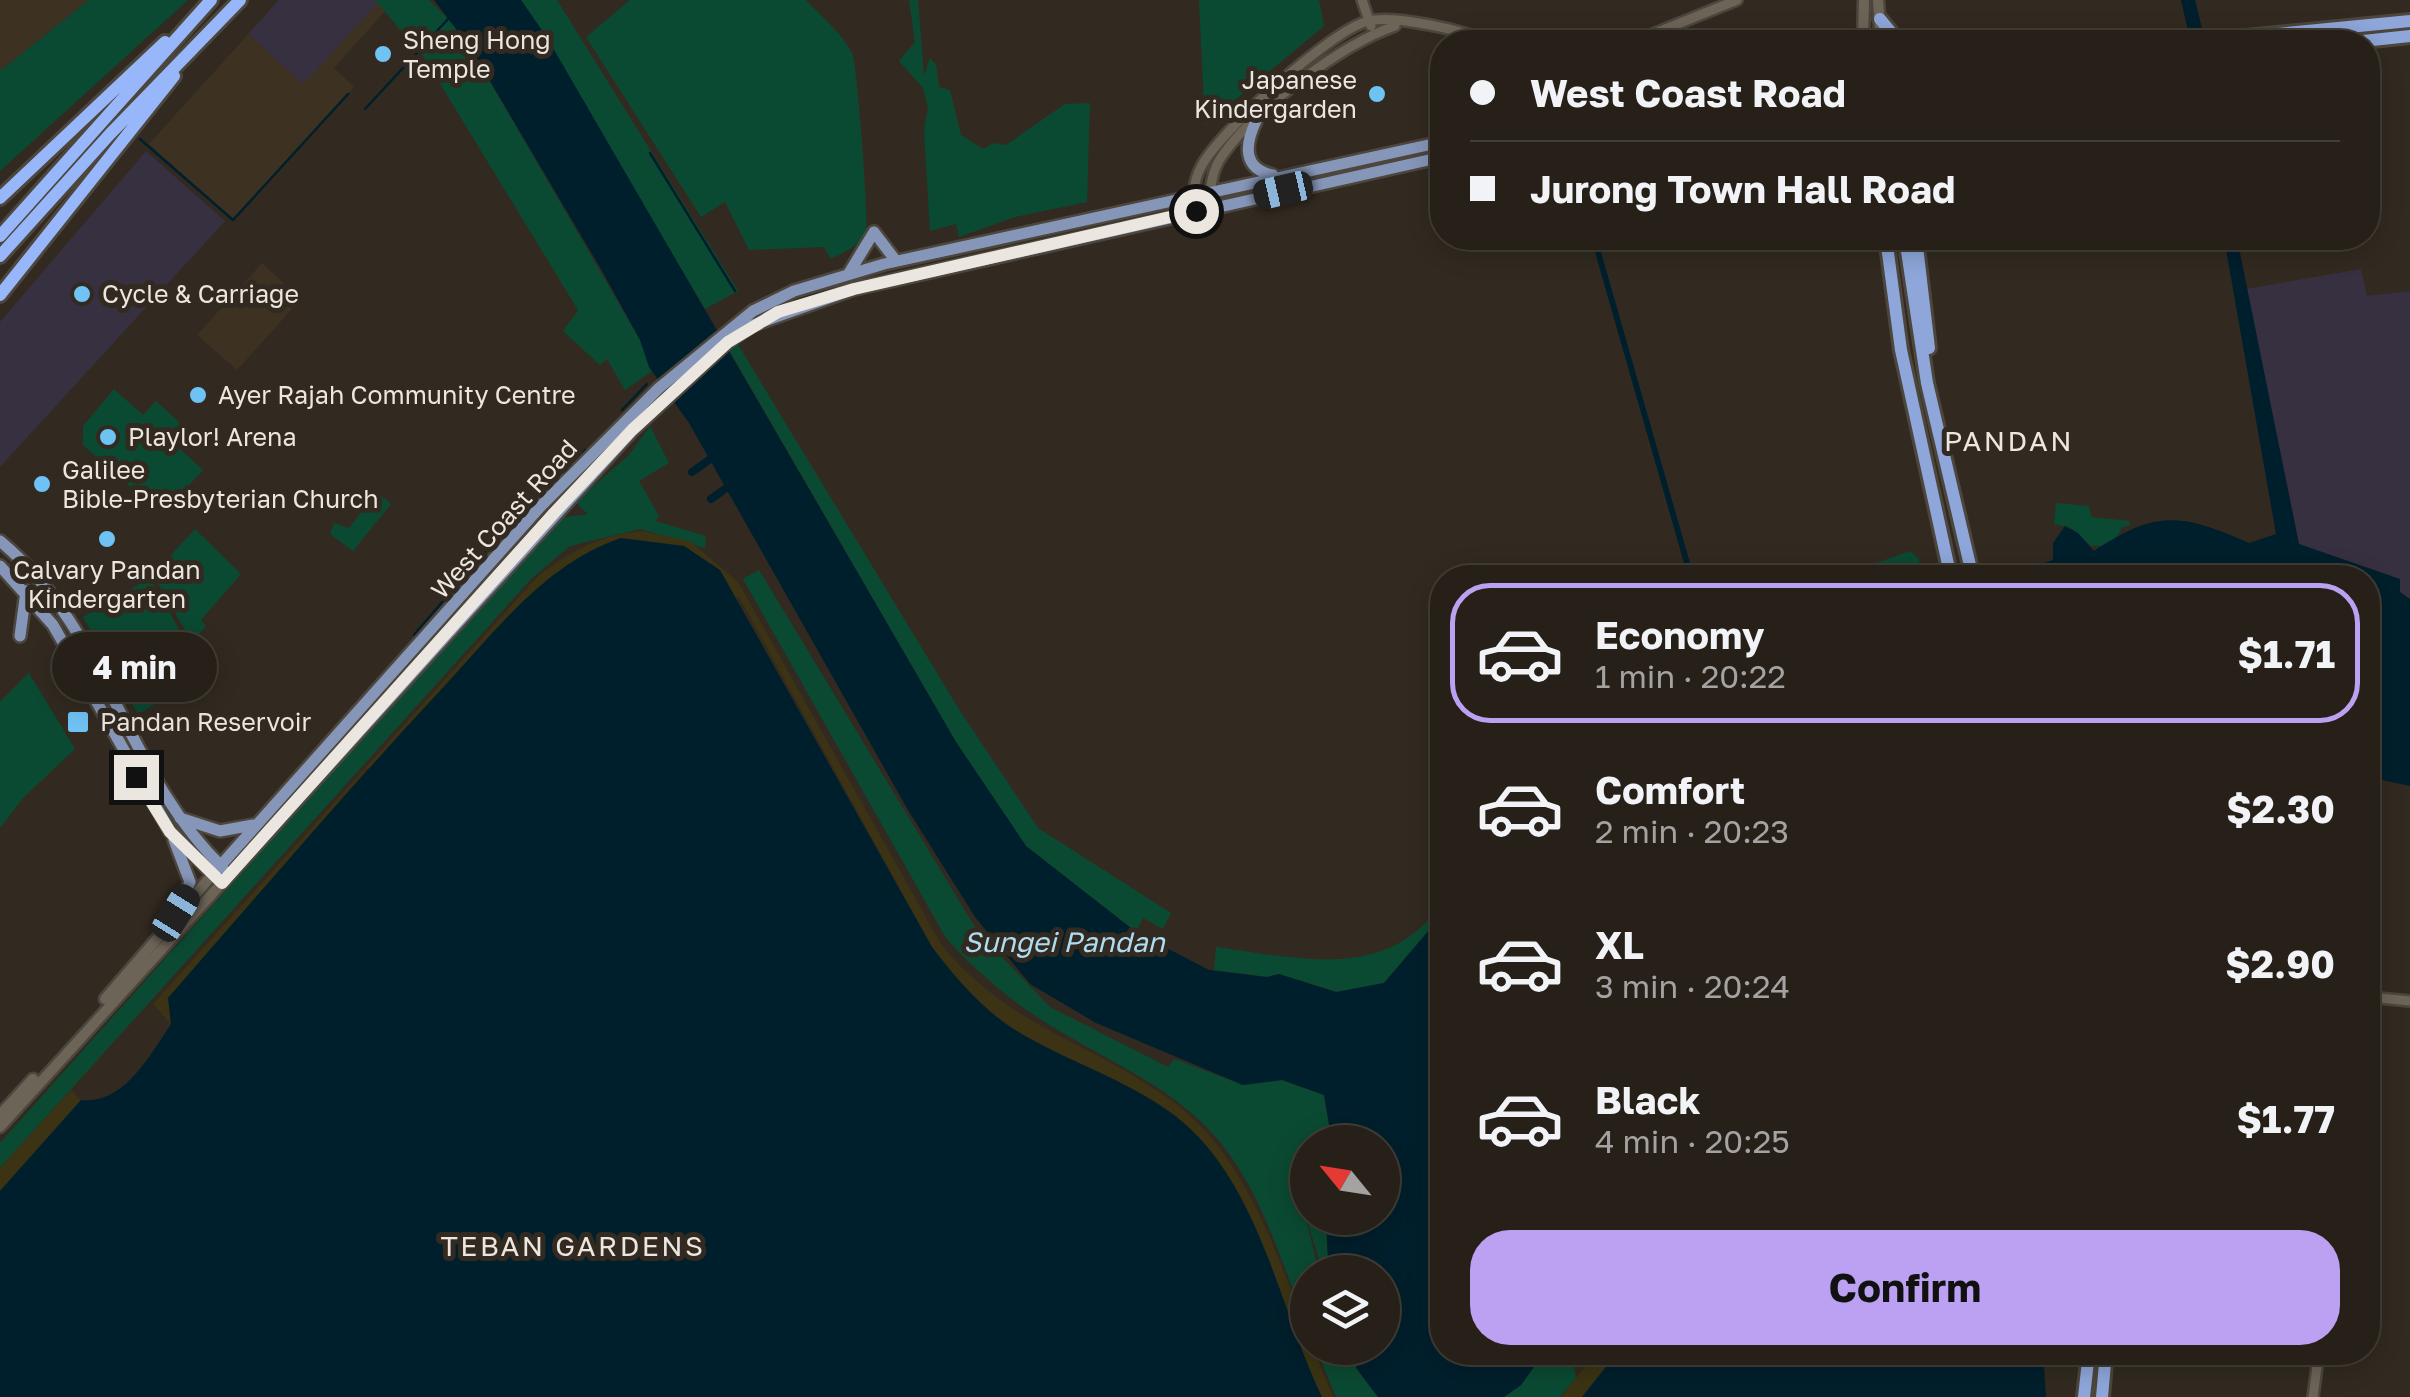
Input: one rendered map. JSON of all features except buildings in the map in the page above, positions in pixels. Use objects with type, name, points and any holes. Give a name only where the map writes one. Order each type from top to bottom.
[{"type":"highway","points":[[0,198],[211,0]]},
{"type":"highway","points":[[0,236],[211,0]]},
{"type":"highway","points":[[0,256],[240,0]]},
{"type":"highway","points":[[1880,19],[1889,30]]},
{"type":"highway","points":[[2309,30],[2410,20]]},
{"type":"highway","points":[[2380,39],[2410,36]]},
{"type":"highway","points":[[0,295],[157,101],[178,64]]},
{"type":"highway","points":[[1888,250],[1901,350],[1949,565]]},
{"type":"highway","points":[[1907,250],[1927,383],[1970,565]]},
{"type":"highway","points":[[1917,250],[1931,372],[1927,383]]},
{"type":"highway","points":[[2084,1397],[2088,1365]]},
{"type":"highway","points":[[2102,1397],[2105,1365]]},
{"type":"main road","points":[[1863,30],[1864,0]]},
{"type":"main road","points":[[1878,0],[1880,30]]},
{"type":"main road","points":[[1256,121],[1247,142],[1247,156],[1262,172],[1289,175]]},
{"type":"main road","name":"West Coast Road","points":[[0,1114],[176,913],[221,874],[260,822],[540,507],[726,337],[794,291],[850,273],[1430,145]]},
{"type":"main road","name":"West Coast Road","points":[[726,337],[778,312],[854,289],[1430,160]]},
{"type":"main road","points":[[850,273],[874,232],[896,261]]},
{"type":"main road","name":"West Coast Road","points":[[0,1127],[221,874],[662,393]]},
{"type":"main road","points":[[0,540],[66,613],[173,813],[221,874]]},
{"type":"main road","points":[[0,566],[26,591],[56,630],[170,832],[190,882],[176,913]]},
{"type":"main road","points":[[20,636],[26,591]]},
{"type":"main road","points":[[173,813],[216,831],[242,830],[260,822]]},
{"type":"main road","points":[[170,832],[221,874]]},
{"type":"street","points":[[1362,0],[1374,33]]},
{"type":"street","points":[[1663,30],[1737,0]]},
{"type":"street","points":[[1196,211],[1193,194],[1199,170],[1216,145],[1310,58],[1370,21],[1433,24],[1451,30]]},
{"type":"street","points":[[1211,208],[1209,191],[1221,157],[1256,121],[1319,67],[1374,33],[1402,24]]},
{"type":"street","points":[[2380,997],[2410,1001]]},
{"type":"street","points":[[2313,1397],[2317,1365]]},
{"type":"shaded area","points":[[0,0],[89,0],[0,71]]},
{"type":"shaded area","points":[[279,0],[375,0],[386,10],[334,68],[354,87],[233,220],[149,144]]},
{"type":"shaded area","points":[[279,0],[378,3],[303,84],[248,34]]},
{"type":"shaded area","name":"Cycle & Carriage","points":[[146,151],[225,221],[0,467],[0,322]]},
{"type":"shaded area","points":[[262,263],[301,299],[237,370],[197,335]]},
{"type":"shaded area","points":[[2361,269],[2367,296],[2410,291],[2410,599],[2380,584],[2380,565],[2341,565],[2299,544],[2246,289]]},
{"type":"green space","points":[[89,0],[188,0],[0,171],[0,71]]},
{"type":"green space","points":[[375,0],[429,0],[457,28],[461,47],[463,37],[471,49],[640,340],[652,371],[625,390],[607,359],[600,365],[563,331],[578,310],[425,59]]},
{"type":"green space","points":[[521,0],[557,0],[738,291],[705,309]]},
{"type":"green space","points":[[630,0],[806,0],[831,25],[852,53],[857,83],[866,230],[856,244],[831,259],[824,247],[749,250],[725,202],[701,217],[586,37]]},
{"type":"green space","points":[[909,0],[918,0],[924,76],[930,58],[936,64],[939,87],[950,90],[961,135],[983,149],[994,143],[1006,145],[1065,104],[1090,103],[1087,202],[1015,217],[959,237],[956,224],[930,231],[924,130],[928,108],[923,88],[899,61],[915,42]]},
{"type":"green space","points":[[1199,0],[1319,0],[1324,26],[1205,125]]},
{"type":"green space","points":[[737,343],[960,711],[1038,828],[1171,913],[1163,929],[1143,918],[1136,932],[1026,846],[956,742],[729,350]]},
{"type":"green space","points":[[114,389],[143,415],[156,401],[180,423],[168,437],[160,431],[203,470],[167,509],[154,508],[83,445],[83,426]]},
{"type":"green space","points":[[650,426],[669,463],[639,481],[659,516],[655,521],[706,536],[705,548],[640,529],[570,546],[532,578],[0,1168],[0,1143],[559,518],[588,514],[575,502],[629,455]]},
{"type":"green space","points":[[377,492],[391,504],[353,551],[330,534],[334,523],[349,528]]},
{"type":"green space","points":[[2056,503],[2088,506],[2092,517],[2129,521],[2131,525],[2122,527],[2112,546],[2091,546],[2071,528],[2054,524]]},
{"type":"green space","points":[[195,529],[241,574],[201,620],[206,626],[192,642],[153,575]]},
{"type":"green space","points":[[1910,551],[1920,565],[1871,565]]},
{"type":"green space","points":[[759,570],[978,932],[1050,1007],[1168,1067],[1174,1059],[1243,1085],[1282,1080],[1324,1095],[1329,1125],[1290,1125],[1290,1235],[1310,1235],[1315,1255],[1290,1255],[1290,1281],[1272,1234],[1238,1167],[1191,1112],[1020,1005],[946,938],[743,579]]},
{"type":"green space","points":[[150,578],[205,675],[138,714],[83,617]]},
{"type":"green space","points":[[29,673],[75,749],[23,798],[0,828],[0,702]]},
{"type":"green space","points":[[1430,917],[1430,929],[1384,983],[1337,992],[1279,974],[1267,977],[1214,970],[1216,947],[1340,959],[1368,955],[1395,945]]},
{"type":"green space","points":[[1311,1235],[1327,1235],[1328,1255],[1318,1255]]},
{"type":"green space","points":[[1323,1365],[1356,1365],[1378,1397],[1336,1397]]},
{"type":"green space","points":[[1535,1365],[1573,1365],[1576,1378],[1560,1397],[1504,1397],[1521,1385]]},
{"type":"sand","points":[[642,531],[690,541],[738,582],[941,944],[992,994],[1048,1030],[1138,1078],[1194,1120],[1217,1145],[1254,1204],[1290,1289],[1290,1318],[1247,1209],[1203,1142],[1155,1102],[1006,1024],[976,998],[932,947],[739,597],[367,769],[169,998],[171,1024],[153,1004],[537,577],[562,559],[612,536]]},
{"type":"sand","points":[[71,1090],[81,1100],[0,1191],[0,1168]]},
{"type":"sand","points":[[1308,1365],[1320,1365],[1333,1397],[1321,1397]]},
{"type":"sand","points":[[1586,1365],[1607,1365],[1582,1397],[1561,1397]]},
{"type":"water","name":"Sungei Pandan","points":[[434,0],[521,0],[546,36],[956,742],[1026,846],[1136,932],[1209,970],[1267,977],[1279,974],[1336,992],[1384,983],[1430,929],[1430,1365],[1535,1365],[1521,1385],[1504,1397],[1378,1397],[1356,1368],[1400,1365],[1400,1255],[1328,1255],[1327,1235],[1400,1235],[1400,1125],[1329,1125],[1324,1095],[1282,1080],[1243,1085],[1096,1023],[1030,984],[975,917],[908,810],[689,423],[649,367],[640,340],[471,49]]},
{"type":"water","points":[[1594,250],[1600,250],[1691,565],[1685,565]]},
{"type":"water","points":[[2226,250],[2239,250],[2299,544],[2360,565],[2038,565],[2053,560],[2053,543],[2065,526],[2078,533],[2094,551],[2135,528],[2169,520],[2205,526],[2249,543],[2276,534]]},
{"type":"water","name":"Pandan Reservoir","points":[[621,538],[684,546],[720,570],[932,947],[948,968],[1006,1024],[1174,1115],[1203,1142],[1227,1174],[1247,1209],[1290,1318],[1290,1365],[1308,1365],[1322,1397],[0,1397],[0,1191],[81,1100],[110,1095],[134,1076],[171,1024],[168,998],[499,626],[543,584],[593,550]]},
{"type":"water","points":[[2380,572],[2400,579],[2400,592],[2410,599],[2410,786],[2380,780]]},
{"type":"water","points":[[1607,1365],[2044,1365],[2046,1397],[1582,1397]]},
{"type":"waterway","points":[[2188,0],[2195,30]]},
{"type":"waterway","points":[[425,44],[449,18]]},
{"type":"waterway","points":[[365,109],[417,53]]},
{"type":"waterway","points":[[140,139],[233,220],[348,94]]},
{"type":"waterway","points":[[650,153],[735,291]]},
{"type":"waterway","points":[[622,410],[647,384]]},
{"type":"waterway","points":[[551,487],[585,450]]},
{"type":"waterway","points":[[692,472],[709,460]]},
{"type":"waterway","points":[[711,499],[725,489]]},
{"type":"waterway","points":[[414,635],[514,518]]},
{"type":"place","name":"Sheng Hong Temple","points":[[383,54]]},
{"type":"place","name":"Japanese Kindergarden","points":[[1377,94]]},
{"type":"place","name":"Cycle & Carriage","points":[[82,294]]},
{"type":"place","name":"Ayer Rajah Community Centre","points":[[198,395]]},
{"type":"place","name":"Playlor! Arena","points":[[108,437]]},
{"type":"place","name":"Galilee Bible-Presbyterian Church","points":[[42,484]]},
{"type":"place","name":"Calvary Pandan Kindergarten","points":[[107,539]]},
{"type":"place","name":"Pandan Reservoir","points":[[78,722]]},
{"type":"district","name":"PANDAN","points":[[2009,441]]},
{"type":"district","name":"TEBAN GARDENS","points":[[573,1246]]},
{"type":"route","points":[[136,777],[170,832],[222,883],[554,513],[632,430],[728,342],[778,312],[854,289],[1196,211]]}]
